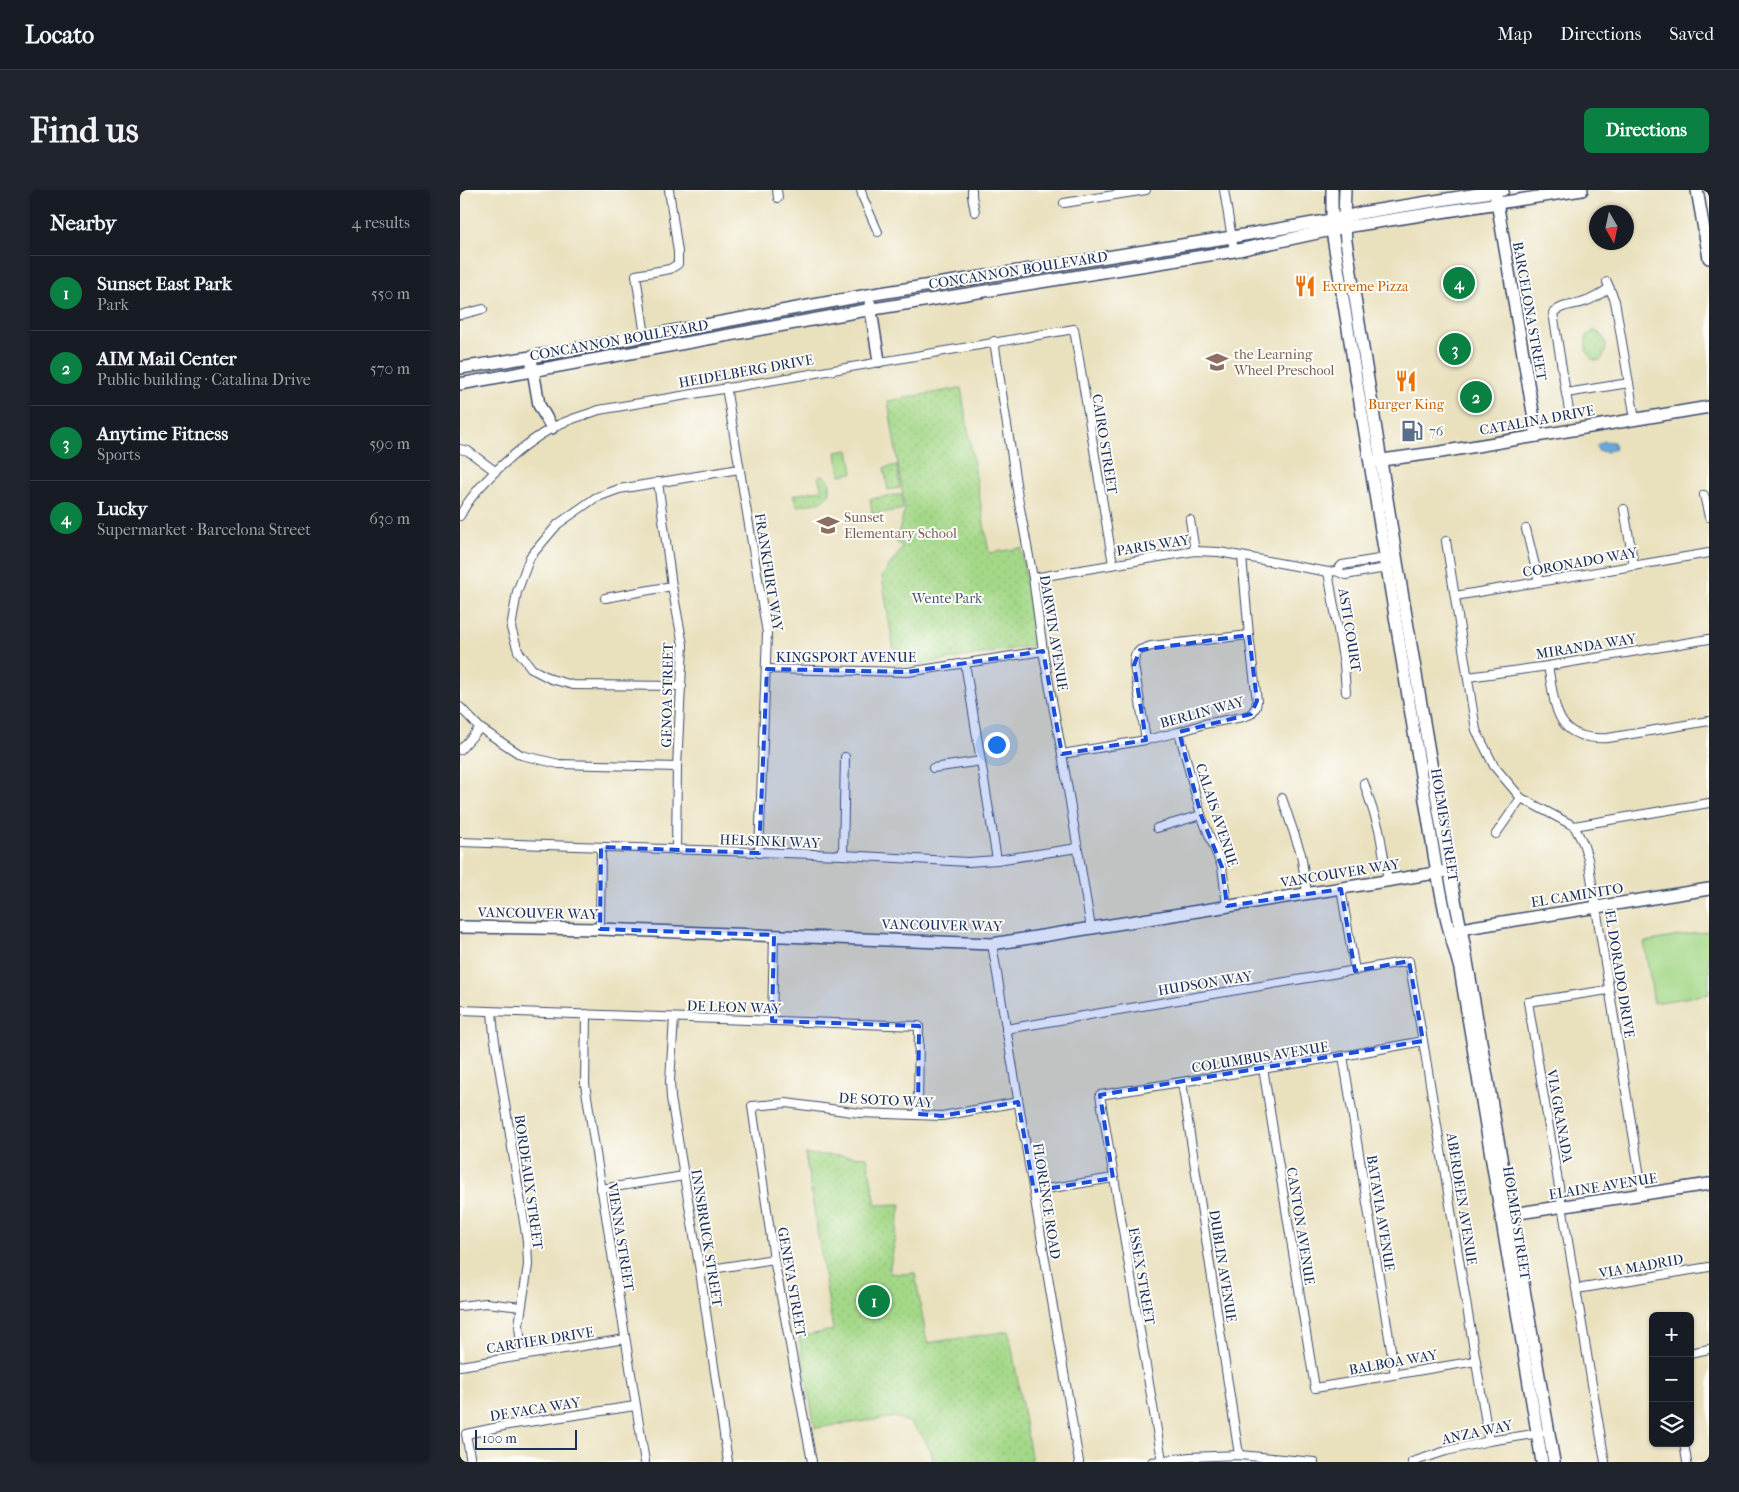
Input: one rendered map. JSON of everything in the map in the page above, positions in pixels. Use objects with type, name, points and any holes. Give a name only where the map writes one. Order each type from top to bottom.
[{"type":"main road","name":"HOLMES STREET","points":[[1332,190],[1331,226],[1449,870],[1456,931],[1507,1215],[1554,1462]]},
{"type":"main road","name":"HOLMES STREET","points":[[1345,190],[1344,222],[1363,351],[1375,461]]},
{"type":"main road","name":"CONCANNON BOULEVARD","points":[[1344,222],[1497,203],[1582,190]]},
{"type":"main road","points":[[1697,190],[1707,231],[1709,258]]},
{"type":"main road","name":"CONCANNON BOULEVARD","points":[[460,384],[871,310],[1234,250],[1344,222],[1499,191]]},
{"type":"main road","name":"BARCELONA STREET","points":[[1499,191],[1497,203],[1537,436]]},
{"type":"main road","name":"CONCANNON BOULEVARD","points":[[460,368],[531,357],[868,295],[1232,237],[1331,226]]},
{"type":"main road","points":[[868,295],[879,361]]},
{"type":"main road","points":[[531,357],[539,405],[552,428]]},
{"type":"main road","name":"CATALINA DRIVE","points":[[1375,461],[1709,408]]},
{"type":"main road","name":"HOLMES STREET","points":[[1392,562],[1436,873],[1456,931]]},
{"type":"main road","name":"VANCOUVER WAY","points":[[460,927],[600,929],[992,944],[1449,870]]},
{"type":"main road","name":"EL CAMINITO","points":[[1456,931],[1709,889]]},
{"type":"main road","name":"ELAINE AVENUE","points":[[1507,1215],[1563,1208],[1709,1184]]},
{"type":"main road","name":"HOLMES STREET","points":[[1507,1215],[1542,1462]]},
{"type":"street","points":[[645,336],[636,275],[670,269],[678,264],[669,190]]},
{"type":"street","points":[[861,190],[878,232]]},
{"type":"street","points":[[972,190],[975,212]]},
{"type":"street","points":[[1064,203],[1146,190]]},
{"type":"street","points":[[1224,190],[1234,250]]},
{"type":"street","points":[[1569,410],[1554,313],[1560,306],[1582,303],[1595,298],[1608,285],[1615,301],[1635,419]]},
{"type":"street","points":[[460,315],[483,310]]},
{"type":"street","name":"HEIDELBERG DRIVE","points":[[460,516],[464,507],[495,471],[522,448],[552,428],[599,410],[1074,328]]},
{"type":"street","name":"CAIRO STREET","points":[[1074,328],[1112,564]]},
{"type":"street","name":"DARWIN AVENUE","points":[[994,341],[1019,503],[1033,578],[1043,651],[1091,928]]},
{"type":"street","points":[[1566,393],[1629,383]]},
{"type":"street","name":"FRANKFURT WAY","points":[[726,387],[767,633],[759,853]]},
{"type":"street","points":[[460,449],[468,450],[495,471]]},
{"type":"street","points":[[682,686],[573,685],[551,679],[532,669],[518,651],[511,628],[517,592],[530,557],[558,524],[595,498],[619,489],[739,469]]},
{"type":"street","name":"GENOA STREET","points":[[658,482],[672,586],[683,645],[676,850]]},
{"type":"street","points":[[1704,495],[1709,517]]},
{"type":"street","points":[[1624,509],[1634,566]]},
{"type":"street","points":[[1190,520],[1195,550]]},
{"type":"street","points":[[1526,529],[1539,582]]},
{"type":"street","points":[[1446,541],[1476,730],[1494,766],[1521,798],[1574,826],[1709,803]]},
{"type":"street","name":"PARIS WAY","points":[[1033,578],[1195,550],[1219,552],[1345,575],[1380,569],[1392,562]]},
{"type":"street","name":"CORONADO WAY","points":[[1454,596],[1709,554]]},
{"type":"street","name":"BERLIN WAY","points":[[1062,754],[1146,740],[1204,724],[1251,714],[1256,708],[1257,701],[1242,557]]},
{"type":"street","name":"ASTI COURT","points":[[1332,572],[1346,692]]},
{"type":"street","points":[[605,598],[672,586]]},
{"type":"street","points":[[1146,740],[1134,665],[1135,655],[1140,650],[1151,646],[1249,635]]},
{"type":"street","name":"MIRANDA WAY","points":[[1468,677],[1548,666],[1709,638]]},
{"type":"street","name":"KINGSPORT AVENUE","points":[[767,669],[908,672],[1043,651]]},
{"type":"street","points":[[965,663],[997,860]]},
{"type":"street","points":[[1548,666],[1557,714],[1564,725],[1576,734],[1592,739],[1608,738],[1709,721]]},
{"type":"street","points":[[460,707],[480,728],[521,755],[559,764],[678,767]]},
{"type":"street","points":[[460,750],[480,728]]},
{"type":"street","name":"CALAIS AVENUE","points":[[1179,732],[1201,815],[1222,867],[1227,906]]},
{"type":"street","points":[[843,855],[845,757]]},
{"type":"street","points":[[933,768],[981,761]]},
{"type":"street","points":[[1364,783],[1379,829],[1388,880]]},
{"type":"street","points":[[1282,798],[1301,854],[1307,894]]},
{"type":"street","points":[[1496,834],[1521,798]]},
{"type":"street","points":[[1157,828],[1201,815]]},
{"type":"street","name":"EL DORADO DRIVE","points":[[1574,826],[1588,858],[1597,907],[1608,990],[1643,1195]]},
{"type":"street","name":"HELSINKI WAY","points":[[460,842],[843,855],[968,862],[997,860],[1078,848]]},
{"type":"street","points":[[600,929],[601,847]]},
{"type":"street","points":[[1342,888],[1355,971]]},
{"type":"street","points":[[772,1021],[774,935]]},
{"type":"street","name":"FLORENCE ROAD","points":[[992,944],[1079,1462]]},
{"type":"street","name":"HUDSON WAY","points":[[1006,1029],[1408,961]]},
{"type":"street","name":"ABERDEEN AVENUE","points":[[1408,961],[1489,1440]]},
{"type":"street","name":"VIA GRANADA","points":[[1605,1462],[1528,1002],[1608,990]]},
{"type":"street","name":"DE LEON WAY","points":[[460,1010],[919,1026],[918,1114]]},
{"type":"street","name":"BORDEAUX STREET","points":[[492,1012],[527,1241],[528,1265],[519,1326],[522,1356]]},
{"type":"street","name":"VIENNA STREET","points":[[586,1014],[585,1084],[645,1462]]},
{"type":"street","name":"INNSBRUCK STREET","points":[[674,1018],[670,1081],[671,1098],[700,1271],[728,1462]]},
{"type":"street","name":"COLUMBUS AVENUE","points":[[1100,1095],[1343,1056],[1423,1041]]},
{"type":"street","name":"BATAVIA AVENUE","points":[[1343,1056],[1395,1374]]},
{"type":"street","name":"CANTON AVENUE","points":[[1263,1068],[1315,1388]]},
{"type":"street","name":"DUBLIN AVENUE","points":[[1182,1082],[1239,1454]]},
{"type":"street","name":"ESSEX STREET","points":[[1100,1095],[1162,1460]]},
{"type":"street","name":"DE SOTO WAY","points":[[752,1106],[786,1103],[860,1113],[942,1116],[1018,1102]]},
{"type":"street","name":"GENEVA STREET","points":[[752,1106],[774,1259],[812,1462]]},
{"type":"street","points":[[601,1189],[684,1176]]},
{"type":"street","points":[[1034,1191],[1113,1178]]},
{"type":"street","points":[[700,1271],[774,1259]]},
{"type":"street","name":"VIA MADRID","points":[[1577,1289],[1709,1267]]},
{"type":"street","points":[[460,1306],[486,1302],[521,1308]]},
{"type":"street","name":"CARTIER DRIVE","points":[[460,1366],[625,1339]]},
{"type":"street","points":[[1694,1352],[1709,1349]]},
{"type":"street","name":"BALBOA WAY","points":[[1315,1388],[1476,1361]]},
{"type":"street","name":"DE VACA WAY","points":[[471,1462],[466,1434],[508,1425],[635,1406]]},
{"type":"street","name":"ANZA WAY","points":[[1412,1462],[1489,1440],[1549,1431]]},
{"type":"street","points":[[1685,1447],[1687,1462]]},
{"type":"street","points":[[1152,1462],[1239,1454],[1314,1462]]},
{"type":"highlighted area","points":[[1249,635],[1257,701],[1251,714],[1179,732],[1201,815],[1222,867],[1227,906],[1341,889],[1355,971],[1409,961],[1423,1041],[1100,1095],[1113,1178],[1034,1191],[1018,1102],[942,1116],[918,1114],[919,1026],[772,1021],[774,935],[600,929],[601,847],[759,853],[767,669],[908,672],[1043,651],[1062,754],[1146,740],[1134,665],[1140,650]]},
{"type":"green space","points":[[1593,331],[1602,335],[1606,344],[1603,358],[1598,361],[1592,359],[1586,350],[1586,337]]},
{"type":"green space","name":"Wente Park","points":[[961,388],[989,553],[1021,548],[1036,641],[1030,646],[910,666],[896,665],[882,576],[903,547],[896,542],[905,509],[888,401]]},
{"type":"green space","points":[[849,450],[853,473],[840,475],[836,452]]},
{"type":"green space","points":[[897,465],[900,488],[888,490],[884,468]]},
{"type":"green space","points":[[821,475],[826,478],[830,486],[830,492],[824,500],[813,504],[797,506],[793,495],[821,490],[818,478]]},
{"type":"green space","points":[[901,494],[903,509],[872,513],[870,499]]},
{"type":"green space","points":[[1709,931],[1709,994],[1654,1003],[1644,942]]},
{"type":"green space","points":[[805,1154],[867,1157],[876,1205],[901,1204],[889,1273],[915,1273],[927,1343],[1009,1331],[1032,1462],[933,1462],[932,1455],[924,1438],[909,1422],[895,1417],[815,1428],[799,1337],[833,1330]]},
{"type":"water","points":[[1604,441],[1614,442],[1615,448],[1607,452],[1598,451],[1597,445]]},
{"type":"place","name":"Lucky","points":[[1459,283]]},
{"type":"place","name":"Extreme Pizza","points":[[1305,286]]},
{"type":"place","name":"Anytime Fitness","points":[[1455,349]]},
{"type":"place","name":"the Learning Wheel Preschool","points":[[1217,362]]},
{"type":"place","name":"Burger King","points":[[1406,381]]},
{"type":"place","name":"AIM Mail Center","points":[[1476,397]]},
{"type":"place","name":"76","points":[[1412,431]]},
{"type":"place","name":"Sunset Elementary School","points":[[828,525]]},
{"type":"place","name":"Sunset East Park","points":[[874,1301]]}]
